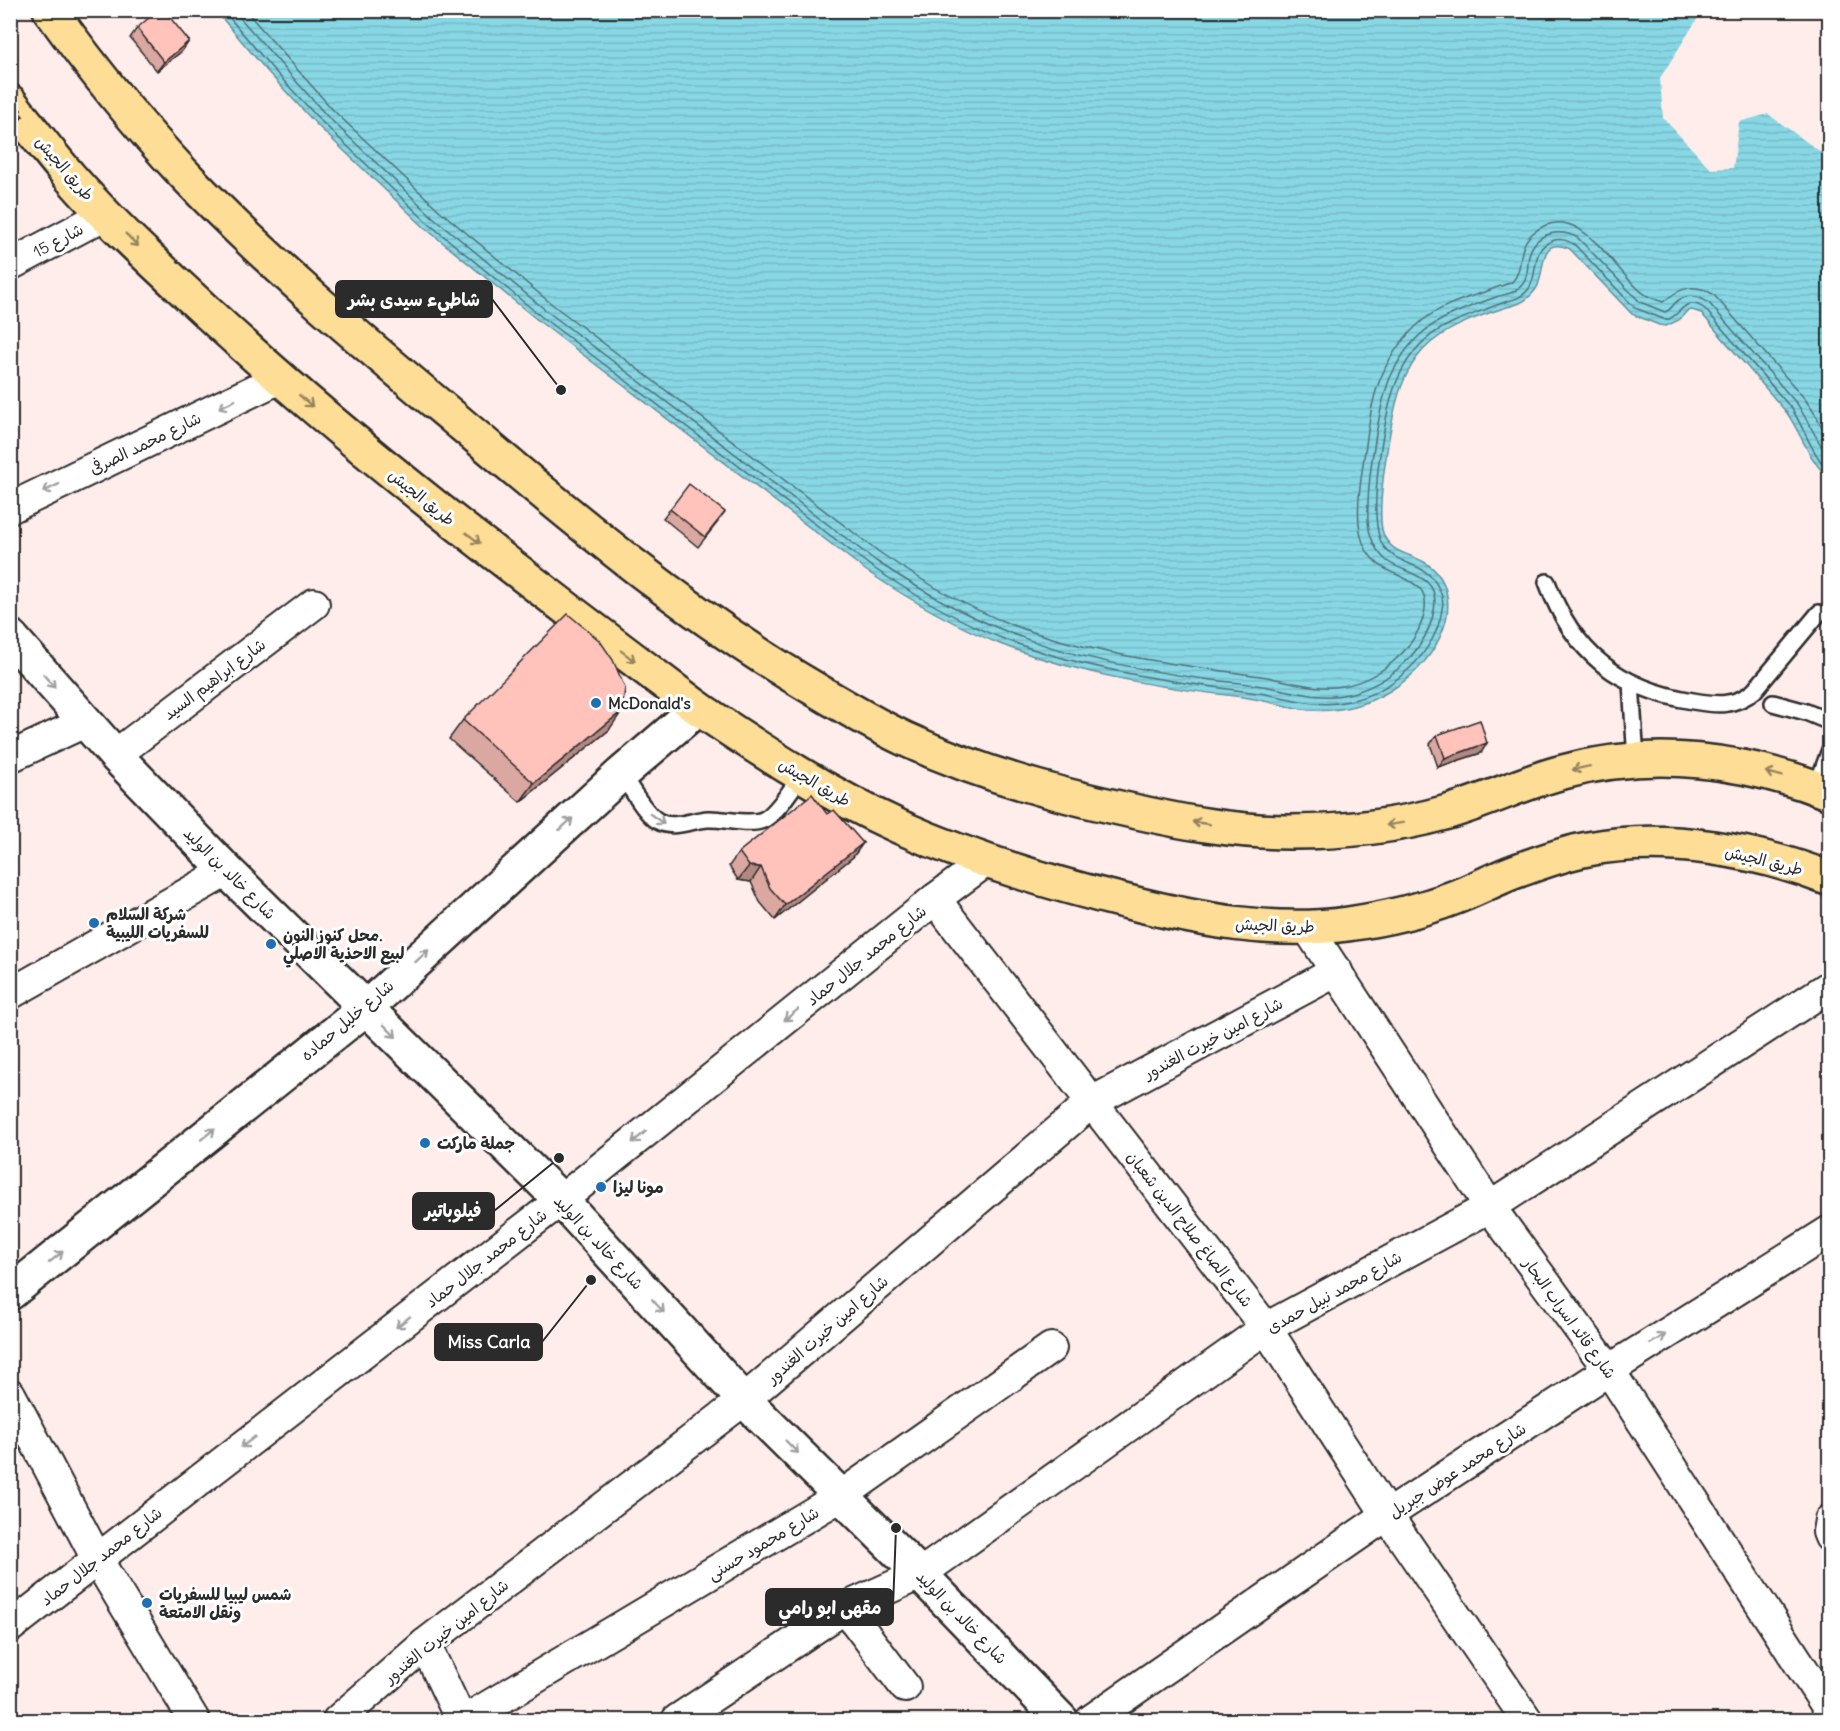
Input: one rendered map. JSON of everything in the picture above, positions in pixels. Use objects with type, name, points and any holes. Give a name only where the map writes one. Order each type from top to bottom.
[{"type":"highway","points":[[51,10],[88,63],[184,175],[344,326],[545,495],[668,592],[738,642],[846,708],[902,738],[996,774],[1093,803],[1191,822],[1282,832],[1364,828],[1404,822],[1444,813],[1562,772],[1636,760],[1687,759],[1730,764],[1771,772],[1823,790]]},
{"type":"highway","name":"طريق الجيش","points":[[10,102],[72,179],[106,214],[279,378],[365,451],[453,522],[698,708],[802,775],[856,806],[898,826],[985,862],[1036,879],[1182,915],[1265,927],[1307,927],[1354,923],[1417,910],[1452,899],[1517,870],[1588,849],[1625,844],[1679,845],[1723,850],[1787,864],[1830,879]]},
{"type":"street","name":"شارع 15","points":[[10,265],[106,214]]},
{"type":"street","name":"شارع محمد الصرفى","points":[[10,508],[279,378]]},
{"type":"street","name":"شارع ابراهيم السيد","points":[[115,755],[314,604]]},
{"type":"street","name":"شارع خالد بن الوليد","points":[[10,636],[115,755],[227,871],[561,1200],[744,1400],[920,1574],[1061,1720]]},
{"type":"street","name":"شارع خليل حماده","points":[[10,1293],[366,1008],[621,774],[698,708]]},
{"type":"street","points":[[10,757],[85,722]]},
{"type":"street","name":"شارع محمد جلال حماد","points":[[10,1627],[561,1200],[935,899],[985,862]]},
{"type":"street","points":[[10,994],[227,871]]},
{"type":"street","name":"شارع الصاغ صلاح الدين شعبان","points":[[935,899],[1266,1328],[1518,1717]]},
{"type":"street","name":"شارع قائد اسراب البحار","points":[[1307,927],[1490,1207],[1609,1370],[1826,1695]]},
{"type":"street","name":"شارع امين خيرت الغندور","points":[[338,1720],[425,1644],[744,1400],[1092,1102],[1336,971]]},
{"type":"street","name":"شارع محمد نبيل حمدى","points":[[677,1720],[845,1608],[920,1574],[1266,1328],[1490,1207],[1830,986]]},
{"type":"street","name":"شارع محمد عوض جبريل","points":[[1091,1720],[1387,1515],[1609,1370],[1830,1231]]},
{"type":"street","name":"شارع محمود حسنى","points":[[463,1720],[841,1496],[1051,1348]]},
{"type":"street","points":[[10,1394],[97,1558],[194,1720]]},
{"type":"street","points":[[1830,1520],[1828,1532],[1830,1537]]},
{"type":"street","points":[[845,1608],[905,1687]]},
{"type":"street","points":[[425,1644],[463,1720]]},
{"type":"lane","points":[[1547,582],[1566,623],[1578,642],[1612,672],[1647,691],[1682,700],[1723,705],[1734,703],[1754,691],[1819,613]]},
{"type":"lane","points":[[1631,683],[1636,760]]},
{"type":"lane","points":[[1773,703],[1806,712],[1830,722]]},
{"type":"lane","points":[[1823,790],[1830,750]]},
{"type":"lane","points":[[621,774],[651,816],[664,824],[672,825],[707,819],[752,823],[763,820],[772,814],[802,775]]},
{"type":"water","points":[[216,11],[1829,11],[1829,478],[1816,464],[1787,413],[1701,313],[1687,311],[1679,320],[1666,326],[1632,314],[1570,249],[1553,246],[1546,254],[1538,284],[1530,296],[1521,303],[1472,319],[1441,335],[1420,354],[1402,385],[1394,415],[1383,482],[1381,521],[1383,533],[1395,549],[1432,568],[1443,582],[1448,600],[1444,627],[1435,646],[1408,678],[1372,700],[1352,707],[1311,710],[1252,698],[1150,684],[1059,664],[1029,655],[965,629],[868,572],[540,322],[425,228],[317,125]]},
{"type":"pier","points":[[1703,10],[1829,11],[1829,158],[1768,114],[1739,122],[1733,168],[1711,169],[1663,118],[1660,78]]},
{"type":"building","points":[[158,10],[164,10],[189,41],[164,62],[137,28]]},
{"type":"building","points":[[10,97],[23,116],[10,122]]},
{"type":"building","points":[[689,484],[725,512],[705,537],[670,509]]},
{"type":"building","points":[[568,614],[600,641],[613,660],[625,688],[622,711],[534,783],[463,720]]},
{"type":"building","points":[[1480,720],[1487,743],[1445,758],[1437,735]]},
{"type":"building","points":[[812,794],[827,814],[834,810],[863,843],[785,905],[770,888],[761,867],[749,866],[739,852]]},
{"type":"place","name":"شاطيء سيدى بشر","points":[[561,390]]},
{"type":"place","name":"McDonald's","points":[[596,703]]},
{"type":"place","name":"شركة السلام للسفريات الليبية","points":[[94,923]]},
{"type":"place","name":"محل كنوز النون. لبيع الاحذية الاصلي","points":[[271,944]]},
{"type":"place","name":"جملة ماركت","points":[[425,1143]]},
{"type":"place","name":"فيلوباتير","points":[[559,1158]]},
{"type":"place","name":"مونا ليزا","points":[[601,1187]]},
{"type":"place","name":"Miss Carla","points":[[591,1280]]},
{"type":"place","name":"مقهى ابو رامي","points":[[896,1528]]},
{"type":"place","name":"شمس ليبيا للسفريات ونقل الامتعة","points":[[147,1603]]}]
